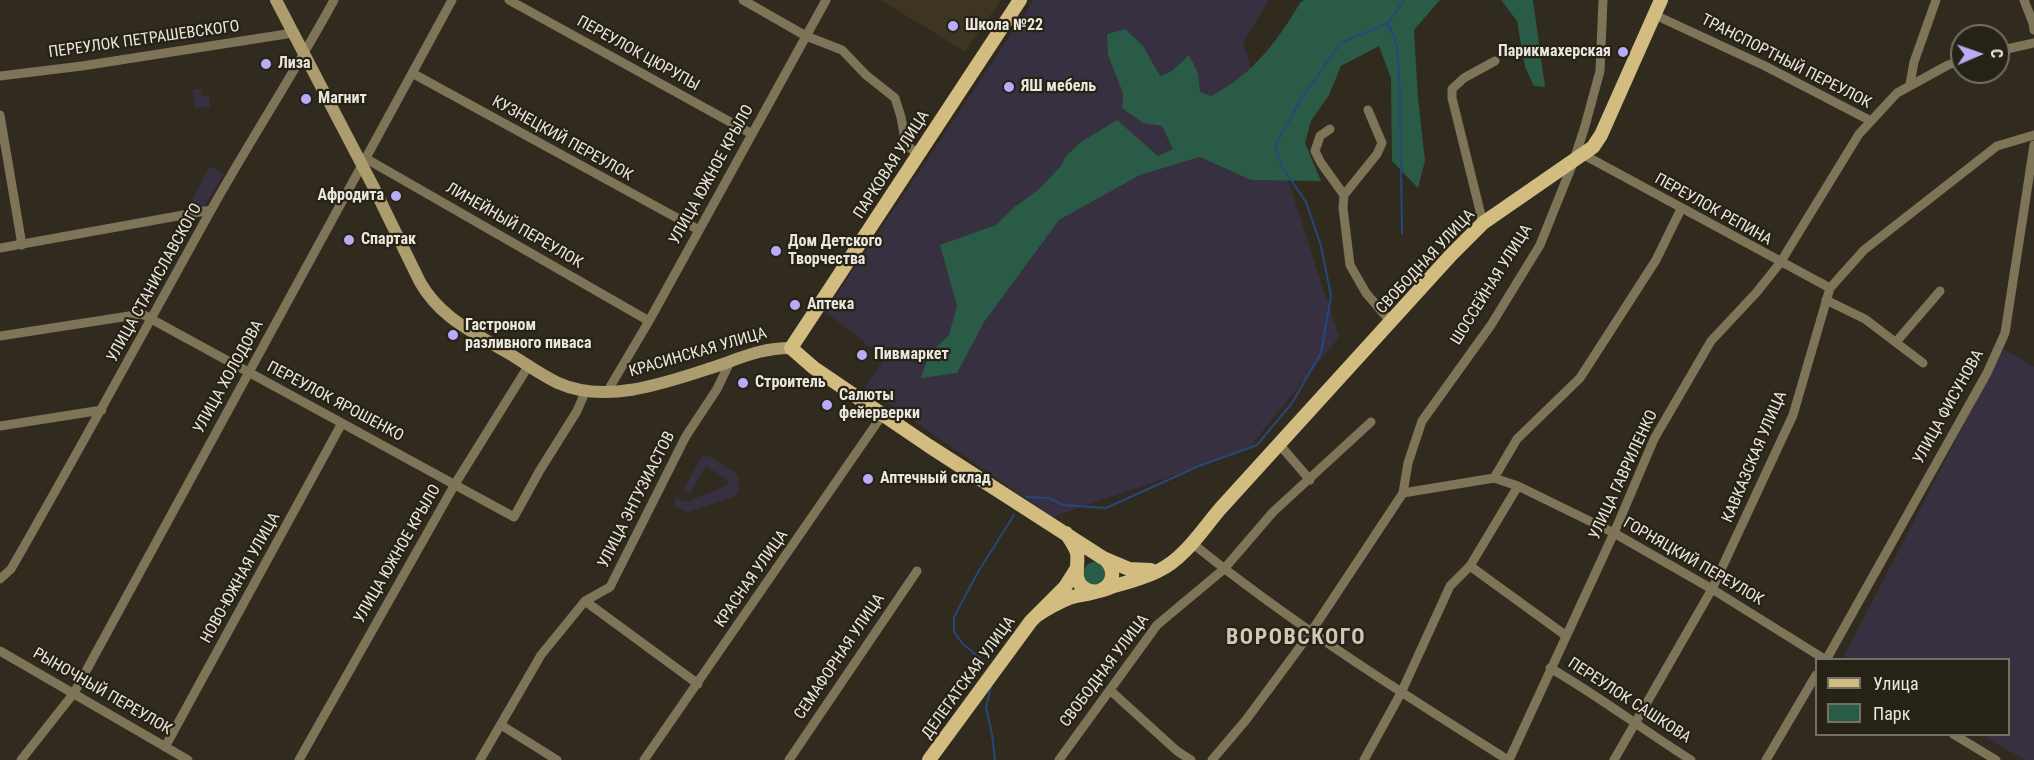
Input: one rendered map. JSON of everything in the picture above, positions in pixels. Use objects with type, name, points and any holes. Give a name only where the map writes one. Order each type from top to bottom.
[{"type":"main road","name":"КРАСИНСКАЯ УЛИЦА","points":[[276,0],[304,56],[363,161],[428,297],[447,316],[558,383],[586,390],[607,392],[639,388],[730,362],[755,352],[791,348],[814,368],[1103,558],[1119,566],[1137,570],[1157,569],[1169,565]]},
{"type":"main road","name":"ПАРКОВАЯ УЛИЦА","points":[[791,348],[1020,0]]},
{"type":"main road","name":"ШОССЕЙНАЯ УЛИЦА","points":[[1578,159],[1593,147],[1601,135],[1661,0]]},
{"type":"main road","name":"СВОБОДНАЯ УЛИЦА","points":[[1169,565],[1192,543],[1279,444],[1451,255],[1483,223],[1578,159]]},
{"type":"main road","points":[[1066,533],[1076,549],[1077,579],[1082,587],[1097,592],[1108,586],[1112,578],[1112,569],[1103,558],[1089,557],[1081,562],[1077,570]]},
{"type":"main road","name":"ДЕЛЕГАТСКАЯ УЛИЦА","points":[[1035,616],[1070,598],[1140,578],[1169,565]]},
{"type":"main road","name":"ДЕЛЕГАТСКАЯ УЛИЦА","points":[[931,759],[1035,616],[1065,587],[1077,570]]},
{"type":"street","name":"УЛИЦА СТАНИСЛАВСКОГО","points":[[0,579],[11,569],[102,410],[211,210],[304,56],[334,0]]},
{"type":"street","name":"УЛИЦА ХОЛОДОВА","points":[[21,760],[74,693],[452,0]]},
{"type":"street","name":"ПЕРЕУЛОК ЦЮРУПЫ","points":[[509,0],[752,134]]},
{"type":"street","points":[[743,0],[806,36],[842,50],[866,75],[892,94],[901,117],[905,139],[910,148],[918,154]]},
{"type":"street","name":"УЛИЦА ЮЖНОЕ КРЫЛО","points":[[607,392],[649,321],[826,0]]},
{"type":"street","points":[[1578,159],[1600,71],[1603,0]]},
{"type":"street","points":[[1910,84],[1914,62],[1936,0]]},
{"type":"street","points":[[2024,0],[2034,30]]},
{"type":"street","name":"ТРАНСПОРТНЫЙ ПЕРЕУЛОК","points":[[1655,15],[1765,66],[1871,121]]},
{"type":"street","name":"ПЕРЕУЛОК ПЕТРАШЕВСКОГО","points":[[0,76],[82,66],[293,33]]},
{"type":"street","points":[[2010,48],[2034,43]]},
{"type":"street","points":[[1483,223],[1452,98],[1452,89],[1464,78],[1495,62]]},
{"type":"street","name":"УЛИЦА ГАВРИЛЕНКО","points":[[1509,760],[1614,533],[1654,439],[1711,341],[1756,293],[1780,263],[1858,134],[1897,93],[1950,64]]},
{"type":"street","name":"КУЗНЕЦКИЙ ПЕРЕУЛОК","points":[[412,73],[699,230]]},
{"type":"street","points":[[1368,110],[1382,143],[1377,154],[1344,195],[1343,207],[1350,265],[1366,293],[1391,322]]},
{"type":"street","points":[[0,115],[22,245]]},
{"type":"street","points":[[1330,129],[1320,136],[1315,151],[1344,195]]},
{"type":"street","name":"КАВКАЗСКАЯ УЛИЦА","points":[[1614,760],[1713,589],[1793,415],[1830,288],[1864,250],[1997,146],[2034,135]]},
{"type":"street","name":"УЛИЦА ФИСУНОВА","points":[[1827,658],[1987,373],[2005,333],[2034,145]]},
{"type":"street","name":"ПЕРЕУЛОК РЕПИНА","points":[[1578,159],[1681,209],[1830,288]]},
{"type":"street","name":"ШОССЕЙНАЯ УЛИЦА","points":[[1402,493],[1408,463],[1422,421],[1491,325],[1540,245],[1578,159]]},
{"type":"street","name":"ЛИНЕЙНЫЙ ПЕРЕУЛОК","points":[[363,161],[649,321]]},
{"type":"street","points":[[1494,478],[1517,439],[1580,378],[1656,260],[1681,209]]},
{"type":"street","points":[[0,248],[211,210]]},
{"type":"street","points":[[1896,342],[1940,291]]},
{"type":"street","points":[[1826,300],[1865,319],[1923,363]]},
{"type":"street","name":"ПЕРЕУЛОК ЯРОШЕНКО","points":[[0,336],[142,314],[514,517],[577,411],[586,390]]},
{"type":"street","name":"УЛИЦА ЭНТУЗИАСТОВ","points":[[480,760],[541,655],[585,601],[610,587],[686,436],[717,389],[730,362]]},
{"type":"street","name":"УЛИЦА ЮЖНОЕ КРЫЛО","points":[[299,760],[455,484],[529,365]]},
{"type":"street","points":[[0,426],[102,410]]},
{"type":"street","name":"КРАСНАЯ УЛИЦА","points":[[644,760],[883,414]]},
{"type":"street","name":"СВОБОДНАЯ УЛИЦА","points":[[1059,760],[1157,625],[1224,569],[1272,512],[1310,480],[1371,422]]},
{"type":"street","name":"НОВО-ЮЖНАЯ УЛИЦА","points":[[166,760],[169,749],[342,423]]},
{"type":"street","points":[[1279,444],[1310,480]]},
{"type":"street","name":"ГОРНЯЦКИЙ ПЕРЕУЛОК","points":[[1402,493],[1494,478],[1518,486],[1614,533],[1713,589],[1823,658]]},
{"type":"street","points":[[1364,760],[1401,693],[1450,586],[1470,566],[1518,486]]},
{"type":"street","points":[[1212,760],[1246,720],[1311,632],[1402,493]]},
{"type":"street","points":[[1192,543],[1311,632],[1401,693],[1509,760]]},
{"type":"street","name":"ПЕРЕУЛОК САШКОВА","points":[[1470,566],[1565,635]]},
{"type":"street","name":"СЕМАФОРНАЯ УЛИЦА","points":[[789,760],[917,571]]},
{"type":"street","points":[[585,601],[698,684]]},
{"type":"street","name":"РЫНОЧНЫЙ ПЕРЕУЛОК","points":[[0,651],[188,760]]},
{"type":"street","name":"ПЕРЕУЛОК САШКОВА","points":[[1550,668],[1593,693],[1635,724],[1691,760]]},
{"type":"street","points":[[1766,760],[1815,677]]},
{"type":"street","points":[[1111,691],[1177,751],[1191,760]]},
{"type":"street","points":[[501,725],[557,760]]},
{"type":"street","points":[[1955,736],[1996,760]]},
{"type":"shaded area","name":"Школа №22","points":[[881,0],[1001,0],[965,52]]},
{"type":"shaded area","points":[[1034,0],[1269,0],[1243,42],[1339,337],[1247,450],[1052,517],[865,387],[885,358],[825,312]]},
{"type":"shaded area","points":[[193,89],[201,89],[202,96],[209,96],[210,107],[195,108]]},
{"type":"shaded area","points":[[210,166],[224,174],[204,207],[195,207],[191,203]]},
{"type":"shaded area","points":[[2003,349],[2034,367],[2034,760],[2025,760],[1983,736],[2010,736],[2010,658],[1848,658],[1844,656]]},
{"type":"shaded area","points":[[709,456],[738,475],[739,489],[736,496],[687,512],[674,506],[676,497],[685,502],[729,485],[728,480],[706,466],[690,494],[683,491],[701,457]]},
{"type":"green space","points":[[1304,0],[1440,0],[1414,30],[1425,161],[1418,188],[1392,161],[1391,78],[1379,46],[1341,66],[1329,95],[1311,121],[1305,143],[1321,181],[1251,180],[1200,157],[1140,175],[1059,220],[984,322],[957,373],[921,378],[929,354],[949,335],[957,306],[940,245],[996,225],[1012,209],[1038,190],[1061,166],[1065,157],[1081,142],[1117,120],[1158,156],[1173,149],[1162,126],[1143,123],[1122,108],[1123,93],[1108,55],[1107,34],[1125,29],[1143,46],[1160,76],[1172,71],[1189,55],[1198,73],[1200,92],[1211,96],[1226,88],[1251,68],[1273,44]]},
{"type":"green space","points":[[1501,0],[1533,0],[1545,87],[1534,86],[1525,67],[1517,21]]},
{"type":"green space","points":[[1095,562],[1100,563],[1106,569],[1106,579],[1100,585],[1095,586],[1090,585],[1084,579],[1083,574],[1084,569],[1090,563]]},
{"type":"waterway","points":[[1402,234],[1397,45],[1388,23],[1404,0]]},
{"type":"waterway","points":[[1027,497],[1049,498],[1063,505],[1106,508],[1199,466],[1257,445],[1292,403],[1321,353],[1331,296],[1321,246],[1306,202],[1282,167],[1275,145],[1301,99],[1341,43],[1388,23]]},
{"type":"waterway","points":[[980,658],[963,644],[954,632],[954,617],[978,572],[1014,515]]},
{"type":"waterway","points":[[991,686],[986,708],[995,760]]},
{"type":"place","name":"Школа №22","points":[[953,26]]},
{"type":"place","name":"Парикмахерская","points":[[1623,52]]},
{"type":"place","name":"Лиза","points":[[266,64]]},
{"type":"place","name":"ЯШ мебель","points":[[1009,87]]},
{"type":"place","name":"Магнит","points":[[306,99]]},
{"type":"place","name":"Афродита","points":[[396,196]]},
{"type":"place","name":"Спартак","points":[[349,240]]},
{"type":"place","name":"Дом Детского Творчества","points":[[776,251]]},
{"type":"place","name":"Аптека","points":[[795,305]]},
{"type":"place","name":"Гастроном разливного пиваса","points":[[453,335]]},
{"type":"place","name":"Пивмаркет","points":[[862,355]]},
{"type":"place","name":"Строитель","points":[[743,383]]},
{"type":"place","name":"Салюты фейерверки","points":[[827,405]]},
{"type":"place","name":"Аптечный склад","points":[[868,479]]},
{"type":"district","name":"ВОРОВСКОГО","points":[[1296,638]]}]
